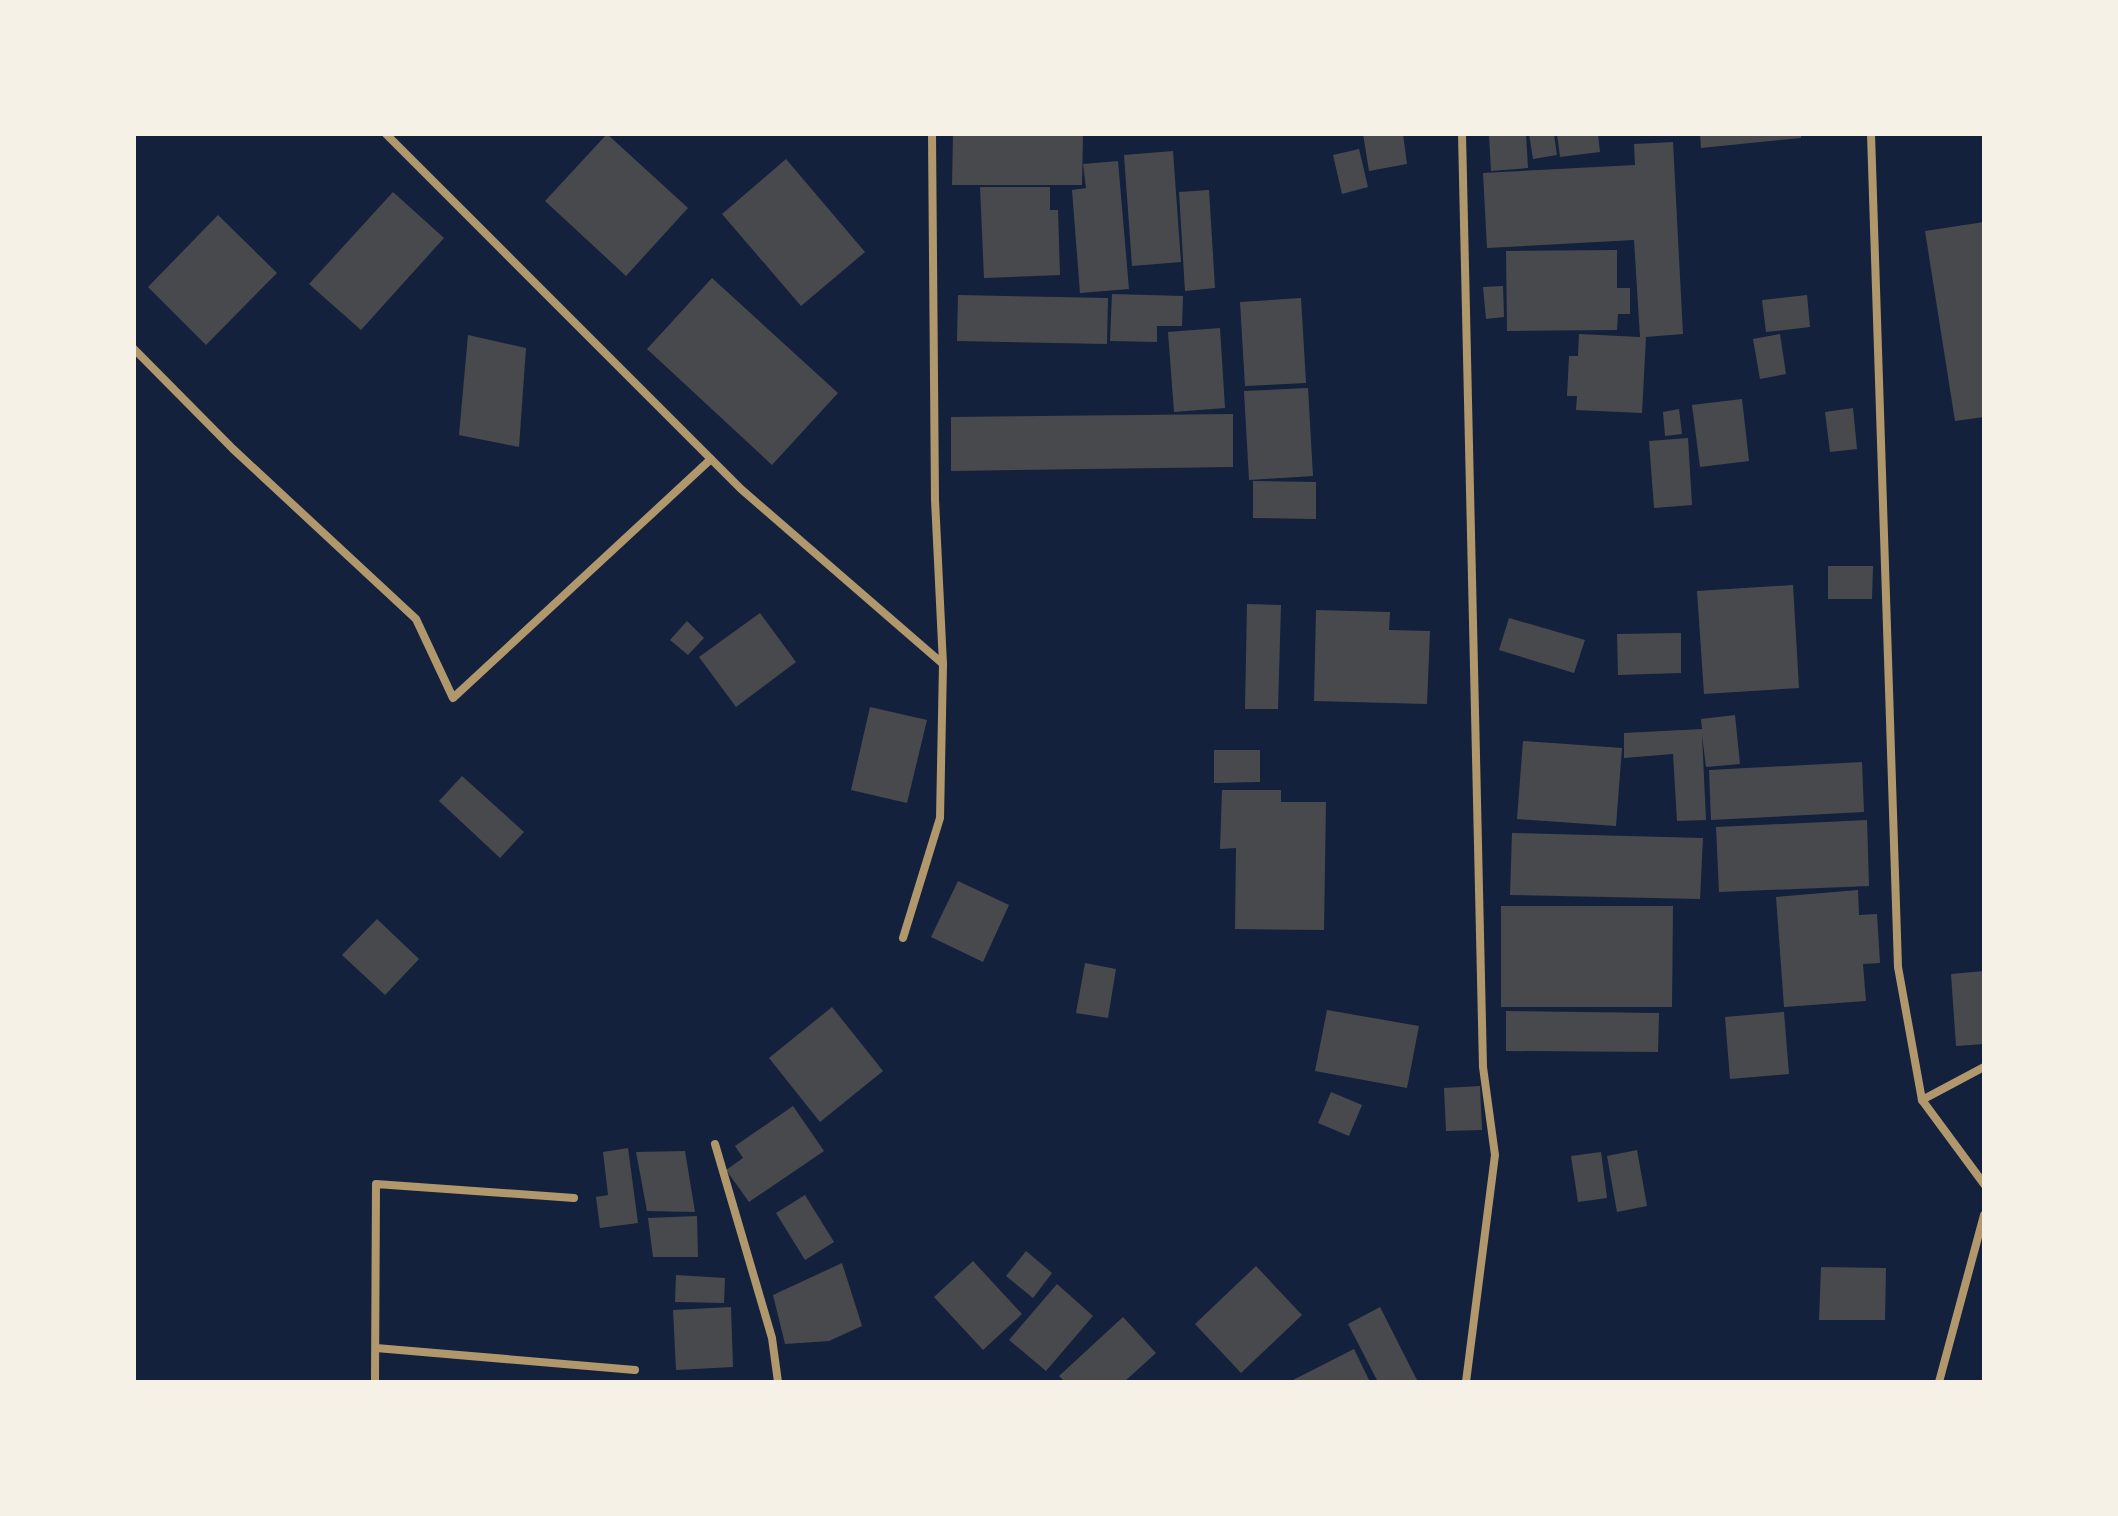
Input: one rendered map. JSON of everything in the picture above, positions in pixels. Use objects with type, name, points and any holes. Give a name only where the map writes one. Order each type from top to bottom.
[{"type":"street","points":[[386,134],[741,489],[943,664]]},
{"type":"street","points":[[903,938],[940,818],[943,664],[935,500],[932,134]]},
{"type":"street","points":[[1462,134],[1483,1067],[1495,1155],[1466,1382]]},
{"type":"street","points":[[1871,134],[1898,967],[1922,1100],[1984,1184]]},
{"type":"street","points":[[134,349],[233,449],[416,619],[453,698],[711,459]]},
{"type":"street","points":[[1922,1100],[1984,1067]]},
{"type":"street","points":[[715,1144],[772,1338],[778,1382]]},
{"type":"street","points":[[375,1382],[376,1184],[574,1198]]},
{"type":"street","points":[[1939,1382],[1984,1215]]},
{"type":"street","points":[[376,1348],[635,1370]]},
{"type":"building","points":[[607,134],[688,208],[626,276],[545,201]]},
{"type":"building","points":[[953,134],[1083,134],[1082,185],[952,185]]},
{"type":"building","points":[[1363,134],[1403,134],[1407,164],[1369,171]]},
{"type":"building","points":[[1489,134],[1526,134],[1528,168],[1491,171]]},
{"type":"building","points":[[1529,134],[1554,134],[1557,155],[1533,159]]},
{"type":"building","points":[[1557,134],[1598,134],[1600,152],[1560,157]]},
{"type":"building","points":[[1700,134],[1801,134],[1801,138],[1701,148]]},
{"type":"building","points":[[1673,142],[1683,334],[1646,337],[1642,413],[1576,410],[1577,396],[1567,396],[1569,356],[1578,356],[1579,334],[1640,337],[1634,240],[1487,248],[1483,173],[1635,165],[1634,144]]},
{"type":"building","points":[[1359,149],[1368,187],[1342,194],[1333,155]]},
{"type":"building","points":[[1173,151],[1181,262],[1132,266],[1124,155]]},
{"type":"building","points":[[786,159],[865,252],[801,306],[722,214]]},
{"type":"building","points":[[1118,161],[1129,289],[1080,293],[1072,190],[1086,188],[1083,164]]},
{"type":"building","points":[[980,187],[1050,187],[1050,210],[1058,210],[1060,275],[984,278]]},
{"type":"building","points":[[1209,190],[1215,288],[1185,291],[1179,192]]},
{"type":"building","points":[[393,192],[444,238],[361,330],[309,284]]},
{"type":"building","points":[[218,215],[277,273],[206,345],[148,287]]},
{"type":"building","points":[[1984,222],[1984,417],[1955,421],[1925,231]]},
{"type":"building","points":[[1617,250],[1617,288],[1630,288],[1630,314],[1618,314],[1617,330],[1507,331],[1506,251]]},
{"type":"building","points":[[712,278],[838,393],[772,465],[647,349]]},
{"type":"building","points":[[1503,286],[1504,317],[1486,319],[1483,287]]},
{"type":"building","points":[[1112,294],[1183,296],[1182,326],[1157,326],[1157,342],[1110,341]]},
{"type":"building","points":[[958,295],[1108,298],[1107,344],[957,341]]},
{"type":"building","points":[[1807,295],[1810,327],[1766,332],[1762,300]]},
{"type":"building","points":[[1301,298],[1306,383],[1245,386],[1240,302]]},
{"type":"building","points":[[1220,328],[1225,408],[1174,412],[1168,332]]},
{"type":"building","points":[[1780,334],[1786,374],[1760,379],[1753,339]]},
{"type":"building","points":[[468,335],[526,348],[519,447],[459,435]]},
{"type":"building","points":[[1308,388],[1313,476],[1249,480],[1244,391]]},
{"type":"building","points":[[1742,399],[1749,461],[1700,467],[1692,405]]},
{"type":"building","points":[[1853,408],[1857,449],[1830,452],[1825,412]]},
{"type":"building","points":[[1679,409],[1682,434],[1665,436],[1663,412]]},
{"type":"building","points":[[1233,414],[1233,467],[951,471],[951,417]]},
{"type":"building","points":[[1688,438],[1692,505],[1654,508],[1649,441]]},
{"type":"building","points":[[1253,481],[1316,482],[1316,519],[1253,518]]},
{"type":"building","points":[[1828,566],[1873,566],[1872,599],[1828,599]]},
{"type":"building","points":[[1793,585],[1799,688],[1704,694],[1697,591]]},
{"type":"building","points":[[1247,604],[1281,605],[1278,709],[1245,709]]},
{"type":"building","points":[[1316,610],[1390,612],[1389,630],[1430,631],[1427,704],[1314,701]]},
{"type":"building","points":[[760,613],[796,662],[736,707],[699,657]]},
{"type":"building","points":[[1509,618],[1585,640],[1574,673],[1499,650]]},
{"type":"building","points":[[687,621],[704,638],[688,655],[670,640]]},
{"type":"building","points":[[1681,633],[1681,673],[1618,675],[1617,634]]},
{"type":"building","points":[[870,707],[927,720],[907,803],[851,790]]},
{"type":"building","points":[[1735,715],[1740,764],[1706,767],[1702,735],[1706,820],[1677,821],[1673,754],[1624,758],[1624,733],[1702,729],[1701,719]]},
{"type":"building","points":[[1523,741],[1622,748],[1616,826],[1517,819]]},
{"type":"building","points":[[1214,750],[1260,750],[1260,782],[1214,783]]},
{"type":"building","points":[[1862,762],[1864,812],[1711,820],[1709,770]]},
{"type":"building","points":[[462,776],[524,832],[500,858],[439,801]]},
{"type":"building","points":[[1222,790],[1281,790],[1281,802],[1326,802],[1324,930],[1235,929],[1236,848],[1220,849]]},
{"type":"building","points":[[1867,820],[1869,886],[1719,892],[1716,827]]},
{"type":"building","points":[[1512,833],[1703,838],[1700,899],[1510,895]]},
{"type":"building","points":[[958,881],[1009,905],[983,962],[931,937]]},
{"type":"building","points":[[1858,890],[1859,915],[1877,914],[1880,963],[1863,964],[1866,1001],[1784,1007],[1776,897]]},
{"type":"building","points":[[1501,906],[1673,906],[1672,1007],[1501,1007]]},
{"type":"building","points":[[377,919],[419,959],[385,995],[342,955]]},
{"type":"building","points":[[1085,963],[1116,969],[1108,1018],[1076,1013]]},
{"type":"building","points":[[1984,971],[1984,1044],[1956,1046],[1951,974]]},
{"type":"building","points":[[832,1007],[883,1071],[820,1122],[769,1058]]},
{"type":"building","points":[[1327,1010],[1419,1026],[1407,1088],[1315,1071]]},
{"type":"building","points":[[1506,1011],[1659,1013],[1658,1052],[1506,1051]]},
{"type":"building","points":[[1784,1012],[1789,1074],[1730,1079],[1725,1017]]},
{"type":"building","points":[[1480,1086],[1482,1130],[1446,1131],[1444,1088]]},
{"type":"building","points":[[1331,1092],[1362,1105],[1349,1136],[1318,1123]]},
{"type":"building","points":[[793,1106],[824,1151],[749,1202],[726,1170],[743,1158],[735,1146]]},
{"type":"building","points":[[628,1148],[638,1223],[600,1228],[596,1197],[608,1195],[603,1152]]},
{"type":"building","points":[[1637,1150],[1647,1206],[1617,1212],[1607,1156]]},
{"type":"building","points":[[685,1151],[695,1212],[647,1211],[636,1152]]},
{"type":"building","points":[[1601,1152],[1607,1198],[1578,1202],[1571,1156]]},
{"type":"building","points":[[805,1195],[834,1242],[805,1260],[776,1213]]},
{"type":"building","points":[[697,1216],[698,1257],[653,1257],[648,1218]]},
{"type":"building","points":[[1026,1251],[1052,1273],[1033,1298],[1006,1276]]},
{"type":"building","points":[[973,1261],[1022,1314],[983,1350],[934,1297]]},
{"type":"building","points":[[842,1263],[862,1326],[829,1341],[785,1344],[773,1295]]},
{"type":"building","points":[[1256,1266],[1302,1315],[1241,1373],[1195,1324]]},
{"type":"building","points":[[1821,1267],[1886,1268],[1885,1320],[1819,1320]]},
{"type":"building","points":[[676,1275],[725,1278],[724,1303],[675,1302]]},
{"type":"building","points":[[1057,1284],[1093,1316],[1046,1371],[1009,1340]]},
{"type":"building","points":[[731,1307],[733,1367],[676,1370],[673,1310]]},
{"type":"building","points":[[1380,1307],[1418,1382],[1378,1382],[1348,1324]]},
{"type":"building","points":[[1123,1317],[1156,1353],[1124,1382],[1065,1382],[1059,1376]]},
{"type":"building","points":[[1354,1349],[1370,1382],[1289,1382]]}]
